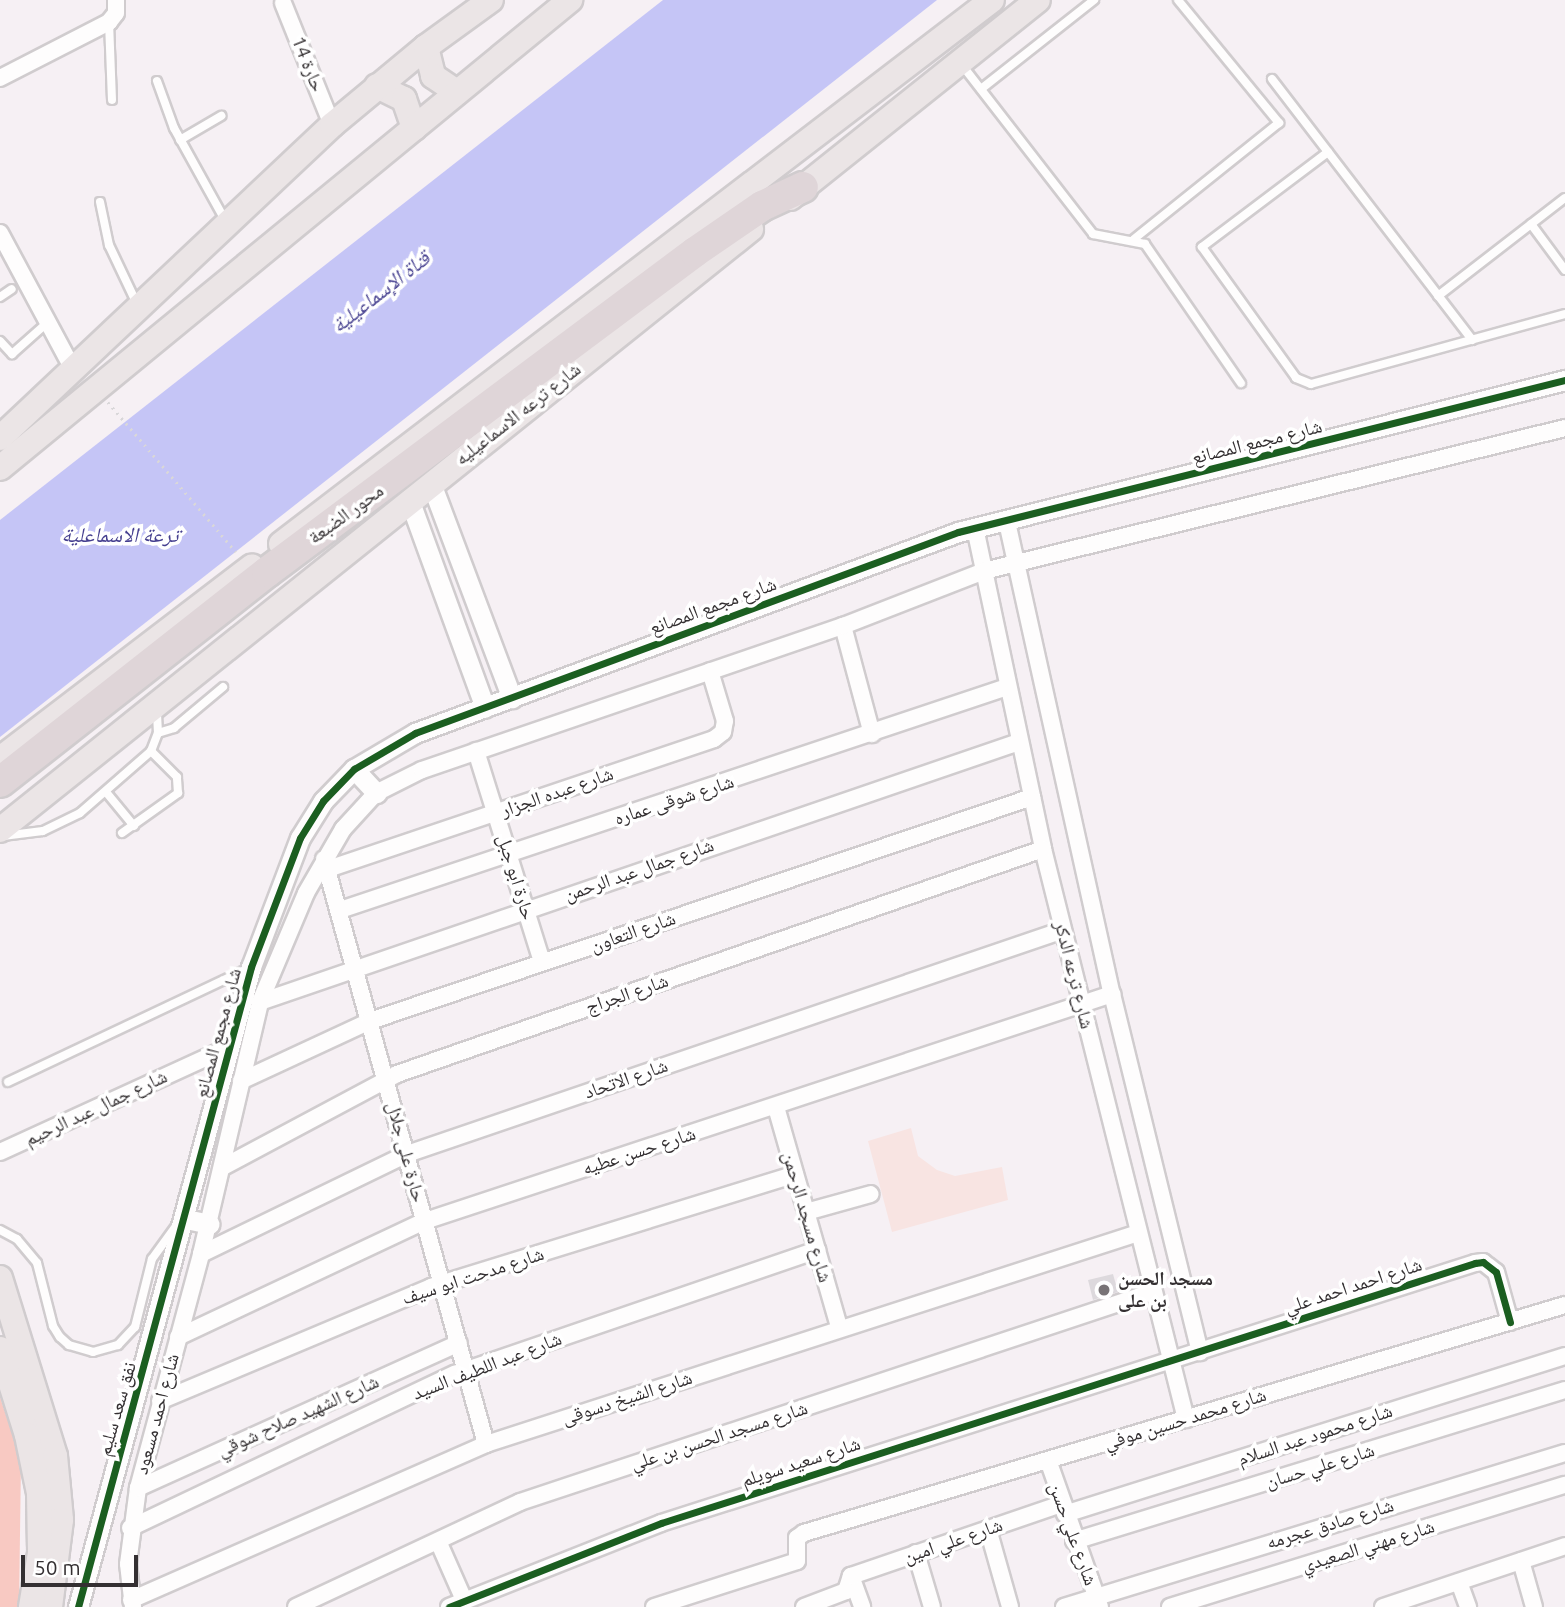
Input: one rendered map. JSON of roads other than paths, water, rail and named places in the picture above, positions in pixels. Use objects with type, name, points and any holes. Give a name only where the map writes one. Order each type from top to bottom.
[{"type":"highway","name":"محور الضبعة","points":[[0,782],[267,572],[695,252],[749,214],[803,187]]},
{"type":"highway","points":[[0,770],[88,702],[156,639]]},
{"type":"main road","points":[[0,438],[332,125],[426,47],[491,0]]},
{"type":"main road","points":[[0,468],[570,0]]},
{"type":"main road","name":"شارع ترعه الاسماعيليه","points":[[0,759],[992,0]]},
{"type":"main road","name":"شارع ترعه الاسماعيليه","points":[[0,830],[409,499],[1038,0]]},
{"type":"main road","points":[[426,47],[433,76],[457,92]]},
{"type":"main road","points":[[377,86],[404,99],[414,128]]},
{"type":"main road","points":[[0,1278],[55,1456],[61,1520],[50,1607]]},
{"type":"main road","points":[[0,1349],[27,1435],[39,1493],[40,1553],[31,1607]]},
{"type":"street","name":"حارة 14","points":[[283,3],[332,125]]},
{"type":"street","points":[[0,78],[113,12]]},
{"type":"street","points":[[0,233],[74,371]]},
{"type":"street","name":"شارع مجمع المصانع","points":[[186,1219],[251,967],[300,838],[323,801],[354,769],[394,743],[975,528],[1565,380]]},
{"type":"street","name":"شارع مجمع المصانع","points":[[209,1224],[260,1002],[289,927],[348,822],[376,793],[422,770],[843,626],[1016,561],[1565,428]]},
{"type":"street","points":[[431,483],[512,698]]},
{"type":"street","points":[[409,499],[485,708]]},
{"type":"street","name":"شارع ترعه الدكر","points":[[1007,522],[1112,994],[1200,1352]]},
{"type":"street","name":"شارع ترعه الدكر","points":[[975,528],[1043,849],[1169,1362],[1186,1419]]},
{"type":"street","points":[[843,626],[872,734]]},
{"type":"street","name":"شارع عبده الجزار","points":[[326,864],[496,813],[719,736],[725,721],[710,671]]},
{"type":"street","name":"شارع شوقى عماره","points":[[340,910],[1007,687]]},
{"type":"street","name":"شارع جمال عبد الرحمن","points":[[260,1002],[355,966],[1019,742]]},
{"type":"street","name":"حارة ابو جبل","points":[[476,751],[542,962]]},
{"type":"street","points":[[354,769],[376,793]]},
{"type":"street","name":"شارع التعاون","points":[[241,1081],[370,1021],[1032,797]]},
{"type":"street","name":"شارع الجراج","points":[[223,1167],[386,1079],[1043,849]]},
{"type":"street","name":"حارة على جلال","points":[[326,864],[486,1444]]},
{"type":"street","name":"شارع الاتحاد","points":[[201,1254],[407,1154],[1063,930]]},
{"type":"street","name":"شارع حسن عطيه","points":[[178,1337],[425,1221],[1112,994]]},
{"type":"street","name":"شارع جمال عبد الرحيم","points":[[0,1152],[231,1046]]},
{"type":"street","name":"شارع مسجد الرحمن","points":[[776,1107],[839,1327]]},
{"type":"street","name":"شارع مدحت ابو سيف","points":[[160,1401],[442,1283],[795,1174]]},
{"type":"street","points":[[806,1212],[871,1194]]},
{"type":"street","points":[[186,1219],[209,1224]]},
{"type":"street","name":"نفق سعد سليم","points":[[78,1607],[186,1219]]},
{"type":"street","name":"شارع احمد مسعود","points":[[132,1603],[130,1528],[138,1488],[209,1224]]},
{"type":"street","name":"شارع الشيخ دسوقى","points":[[132,1603],[486,1444],[839,1327],[1138,1233]]},
{"type":"street","name":"شارع عبد اللطيف السيد","points":[[130,1528],[466,1370],[817,1250]]},
{"type":"street","name":"شارع احمد احمد علي","points":[[1169,1362],[1483,1262],[1496,1272],[1510,1322]]},
{"type":"street","name":"شارع مسجد الحسن بن علي","points":[[296,1607],[520,1502],[1152,1292]]},
{"type":"street","name":"شارع محمد حسين موفي","points":[[654,1607],[797,1561],[797,1538],[804,1534],[1565,1305]]},
{"type":"street","name":"شارع الشهيد صلاح شوقي","points":[[138,1488],[458,1343]]},
{"type":"street","name":"شارع محمود عبد السلام","points":[[1063,1509],[1565,1356]]},
{"type":"street","name":"شارع سعيد سويلم","points":[[457,1604],[661,1524],[1169,1362]]},
{"type":"street","name":"شارع علي حسان","points":[[1074,1541],[1565,1390]]},
{"type":"street","name":"شارع صادق عجرمه","points":[[1064,1607],[1098,1601],[1565,1453]]},
{"type":"street","name":"شارع علي حسن","points":[[1048,1460],[1074,1541],[1098,1601]]},
{"type":"street","name":"شارع مهني الصعيدي","points":[[1170,1607],[1565,1486]]},
{"type":"street","name":"شارع علي امين","points":[[804,1607],[843,1593],[850,1579],[916,1553],[988,1529],[1063,1509]]},
{"type":"street","points":[[988,1529],[1010,1607]]},
{"type":"street","points":[[438,1541],[457,1604]]},
{"type":"street","points":[[1383,1607],[1404,1604],[1565,1546]]},
{"type":"street","points":[[916,1553],[932,1607]]},
{"type":"street","points":[[1521,1561],[1534,1607]]},
{"type":"street","points":[[850,1579],[862,1607]]},
{"type":"street","points":[[1459,1582],[1468,1607]]},
{"type":"lane","points":[[981,89],[1094,0]]},
{"type":"lane","points":[[1134,239],[1279,123],[1178,0]]},
{"type":"lane","points":[[112,100],[113,12]]},
{"type":"lane","points":[[960,62],[1093,233],[1134,239],[1145,244],[1241,383]]},
{"type":"lane","points":[[1272,79],[1472,340]]},
{"type":"lane","points":[[157,81],[180,140],[227,224]]},
{"type":"lane","points":[[180,140],[221,116]]},
{"type":"lane","points":[[1328,152],[1202,247],[1284,366],[1311,384],[1565,314]]},
{"type":"lane","points":[[1438,296],[1565,198]]},
{"type":"lane","points":[[100,202],[109,244],[139,307]]},
{"type":"lane","points":[[1531,224],[1565,270]]},
{"type":"lane","points":[[0,297],[12,289]]},
{"type":"lane","points":[[0,341],[9,354],[14,354],[48,323]]},
{"type":"lane","points":[[158,733],[174,728],[223,687]]},
{"type":"lane","points":[[0,836],[23,835],[62,824],[106,792],[151,751],[158,733],[155,703]]},
{"type":"lane","points":[[122,833],[178,793],[177,778],[151,751]]},
{"type":"lane","points":[[106,792],[134,825]]},
{"type":"lane","points":[[8,1082],[251,967]]},
{"type":"lane","points":[[0,1230],[17,1239],[37,1263],[53,1326],[60,1337],[81,1350],[93,1352],[106,1350],[127,1337],[158,1247],[186,1219]]},
{"type":"water","name":"ترعة الاسماعلية","points":[[663,0],[937,0],[0,737],[0,520]]},
{"type":"place","name":"مسجد الحسن بن على","points":[[1104,1290]]},
{"type":"water label","name":"قناة الإسماعيلية","points":[[380,291]]}]
